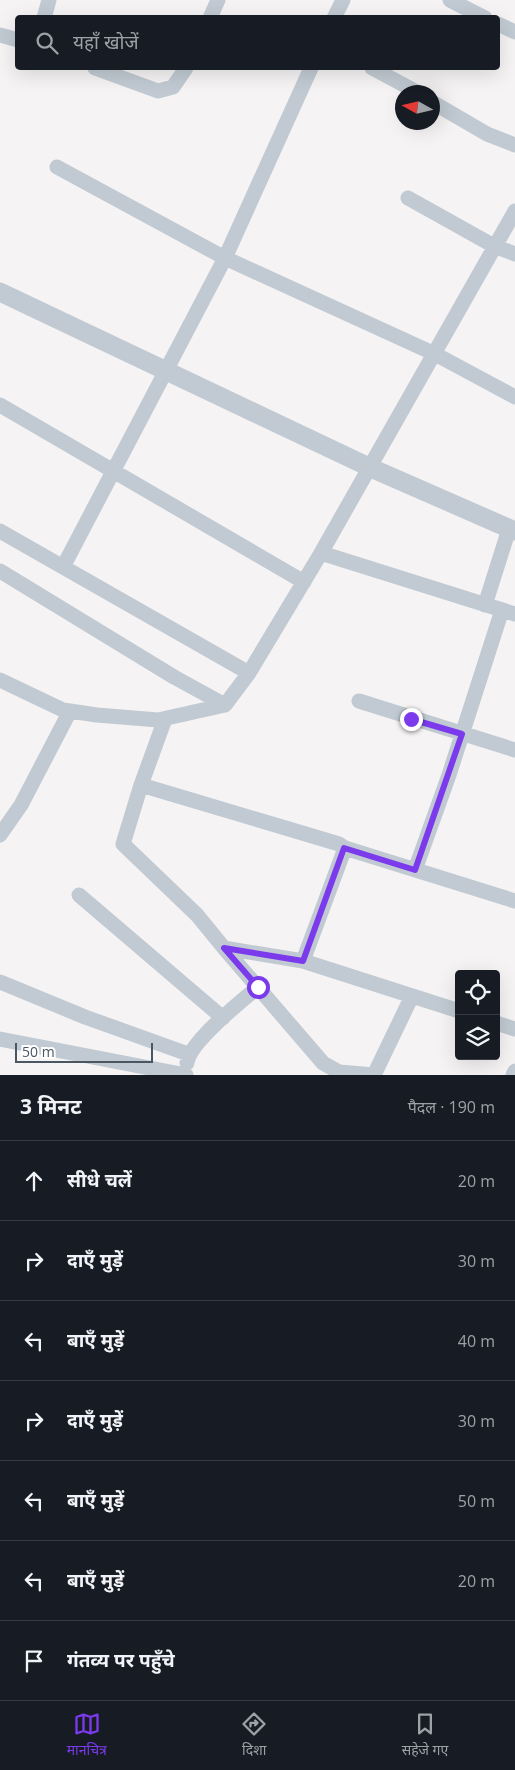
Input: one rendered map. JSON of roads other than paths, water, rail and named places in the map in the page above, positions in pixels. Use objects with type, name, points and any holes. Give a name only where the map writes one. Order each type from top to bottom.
[{"type":"street","points":[[45,15],[49,0]]},
{"type":"street","points":[[211,15],[218,0]]},
{"type":"street","points":[[336,15],[343,0]]},
{"type":"street","points":[[450,0],[480,15]]},
{"type":"street","points":[[500,25],[515,32]]},
{"type":"street","points":[[0,35],[15,39]]},
{"type":"street","points":[[100,70],[158,91],[173,87],[185,70]]},
{"type":"street","points":[[63,567],[164,371],[225,258],[310,70]]},
{"type":"street","points":[[376,70],[404,85]]},
{"type":"street","points":[[440,107],[487,134],[515,145]]},
{"type":"street","points":[[57,168],[225,258],[434,354],[514,395]]},
{"type":"street","points":[[408,198],[494,246],[515,254]]},
{"type":"street","points":[[0,680],[63,710],[70,711],[165,719],[225,705],[250,673],[371,468],[515,211]]},
{"type":"street","points":[[0,292],[371,468],[512,530],[485,605]]},
{"type":"street","points":[[0,406],[304,582]]},
{"type":"street","points":[[0,531],[250,673]]},
{"type":"street","points":[[320,553],[509,612],[462,734],[415,870]]},
{"type":"street","points":[[0,571],[174,677],[225,705]]},
{"type":"street","points":[[359,701],[515,750]]},
{"type":"street","points":[[0,835],[20,805],[70,711]]},
{"type":"street","points":[[165,719],[141,785],[123,844],[197,915],[324,1064],[338,1072],[374,1075],[412,996]]},
{"type":"street","points":[[141,785],[339,844],[344,848],[515,901]]},
{"type":"street","points":[[303,961],[344,848]]},
{"type":"street","points":[[79,895],[223,1018]]},
{"type":"street","points":[[224,948],[303,961],[455,1010]]},
{"type":"street","points":[[0,982],[85,1017],[188,1054]]},
{"type":"street","points":[[0,1039],[186,1075],[188,1054],[223,1018],[258,987]]},
{"type":"street","points":[[500,1024],[515,1029]]},
{"type":"street","points":[[513,1075],[515,1071]]}]
